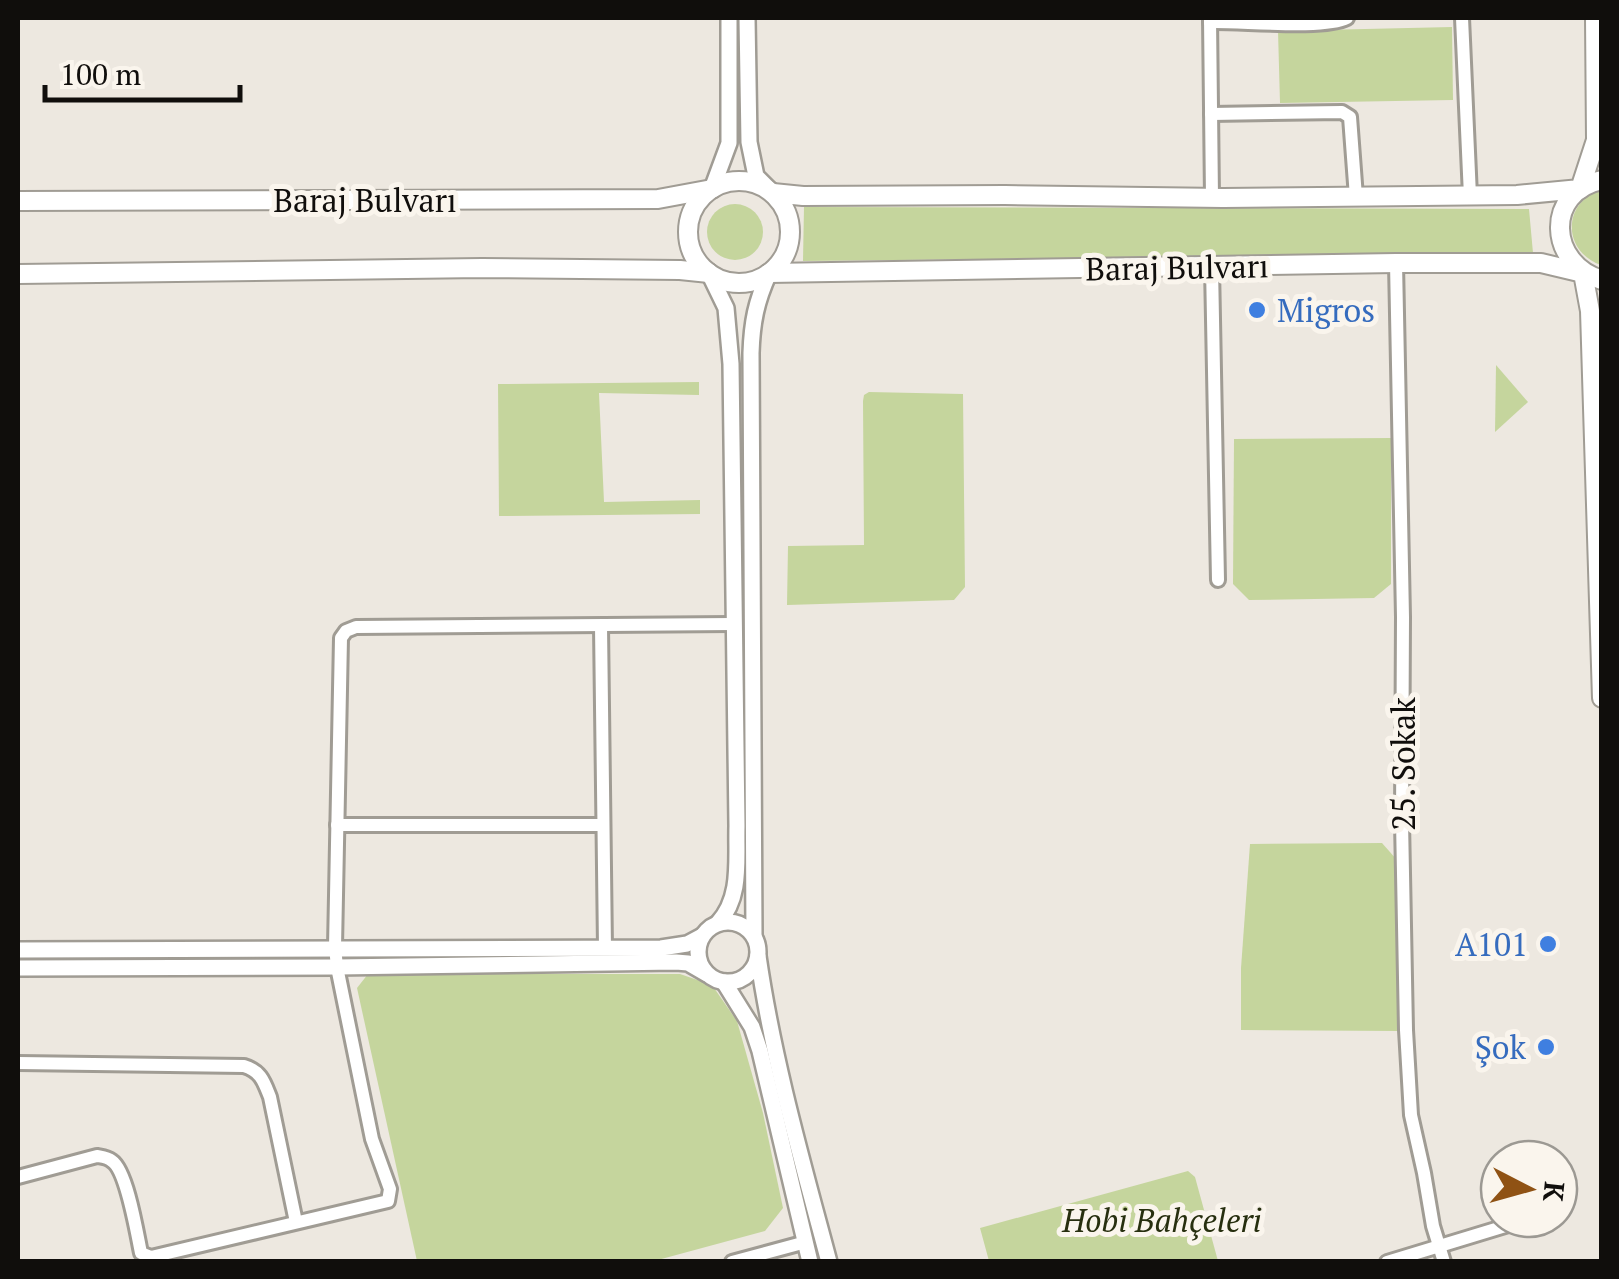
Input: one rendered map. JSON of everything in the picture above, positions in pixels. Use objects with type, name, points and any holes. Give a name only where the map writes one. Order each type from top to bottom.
[{"type":"main road","points":[[1595,18],[1596,140],[1580,189],[1562,216],[1560,232],[1562,248],[1583,273],[1590,311],[1602,698]]},
{"type":"main road","points":[[18,274],[482,268],[680,270],[709,273],[739,283],[769,273],[787,249],[789,219],[773,193],[743,180],[727,182],[700,200],[688,230],[698,261],[709,273]]},
{"type":"main road","name":"Baraj Bulvarı","points":[[773,193],[1212,198],[1517,196],[1580,189],[1602,180]]},
{"type":"main road","name":"Baraj Bulvarı","points":[[18,201],[658,199],[712,189]]},
{"type":"main road","name":"Baraj Bulvarı","points":[[769,273],[1541,264],[1602,280]]},
{"type":"street","points":[[712,189],[730,143],[728,18]]},
{"type":"street","points":[[747,18],[749,142],[756,176],[773,193]]},
{"type":"street","points":[[1212,198],[1210,20],[1312,23],[1346,18]]},
{"type":"street","points":[[1462,18],[1470,196]]},
{"type":"street","points":[[1212,114],[1342,112],[1350,117],[1356,197]]},
{"type":"street","name":"25. Sokak","points":[[1396,263],[1406,1030],[1411,1115],[1444,1262]]},
{"type":"street","points":[[1212,267],[1218,580]]},
{"type":"street","points":[[709,273],[726,308],[729,330],[737,826],[735,891],[732,906],[718,923]]},
{"type":"street","points":[[769,273],[752,318],[750,353],[754,936],[767,1016],[830,1262]]},
{"type":"street","points":[[18,1176],[97,1156],[110,1158],[118,1167],[130,1200],[141,1253],[151,1257],[388,1201],[390,1190],[372,1139],[336,948],[341,638],[356,627],[733,624]]},
{"type":"street","points":[[600,626],[605,948]]},
{"type":"street","points":[[338,824],[603,825]]},
{"type":"street","points":[[18,950],[661,948],[687,944],[709,928],[728,921],[738,923],[754,936]]},
{"type":"street","points":[[702,936],[698,956],[706,974]]},
{"type":"street","points":[[18,968],[676,962],[688,963],[724,982],[733,982],[750,973],[758,956]]},
{"type":"street","points":[[724,982],[752,1027],[760,1051],[810,1262]]},
{"type":"street","points":[[18,1064],[254,1068],[263,1078],[270,1097],[296,1222]]},
{"type":"street","points":[[1388,1262],[1479,1234]]},
{"type":"street","points":[[732,1262],[806,1242]]},
{"type":"green space","points":[[1452,27],[1453,100],[1280,103],[1278,31]]},
{"type":"green space","points":[[1602,190],[1601,265],[1579,250],[1572,228],[1579,205]]},
{"type":"green space","points":[[735,204],[755,212],[763,232],[755,252],[735,260],[715,252],[707,232],[715,212]]},
{"type":"green space","points":[[804,207],[1529,209],[1533,253],[803,261]]},
{"type":"green space","points":[[1496,365],[1528,402],[1495,432]]},
{"type":"green space","points":[[699,382],[699,395],[599,393],[604,502],[700,500],[700,514],[499,516],[498,384]]},
{"type":"green space","points":[[869,392],[963,394],[965,587],[954,600],[787,605],[788,546],[864,545],[863,401]]},
{"type":"green space","points":[[1391,438],[1391,584],[1374,598],[1249,600],[1233,584],[1234,439]]},
{"type":"green space","points":[[1382,843],[1397,860],[1398,1031],[1241,1030],[1250,844]]},
{"type":"green space","points":[[368,974],[680,974],[712,985],[737,1021],[763,1113],[783,1208],[765,1231],[654,1261],[417,1261],[357,988]]},
{"type":"green space","name":"Hobi Bahçeleri","points":[[1188,1171],[1195,1177],[1218,1261],[989,1261],[980,1228]]},
{"type":"place","name":"Migros","points":[[1257,310]]},
{"type":"place","name":"A101","points":[[1548,944]]},
{"type":"place","name":"Şok","points":[[1546,1047]]}]
